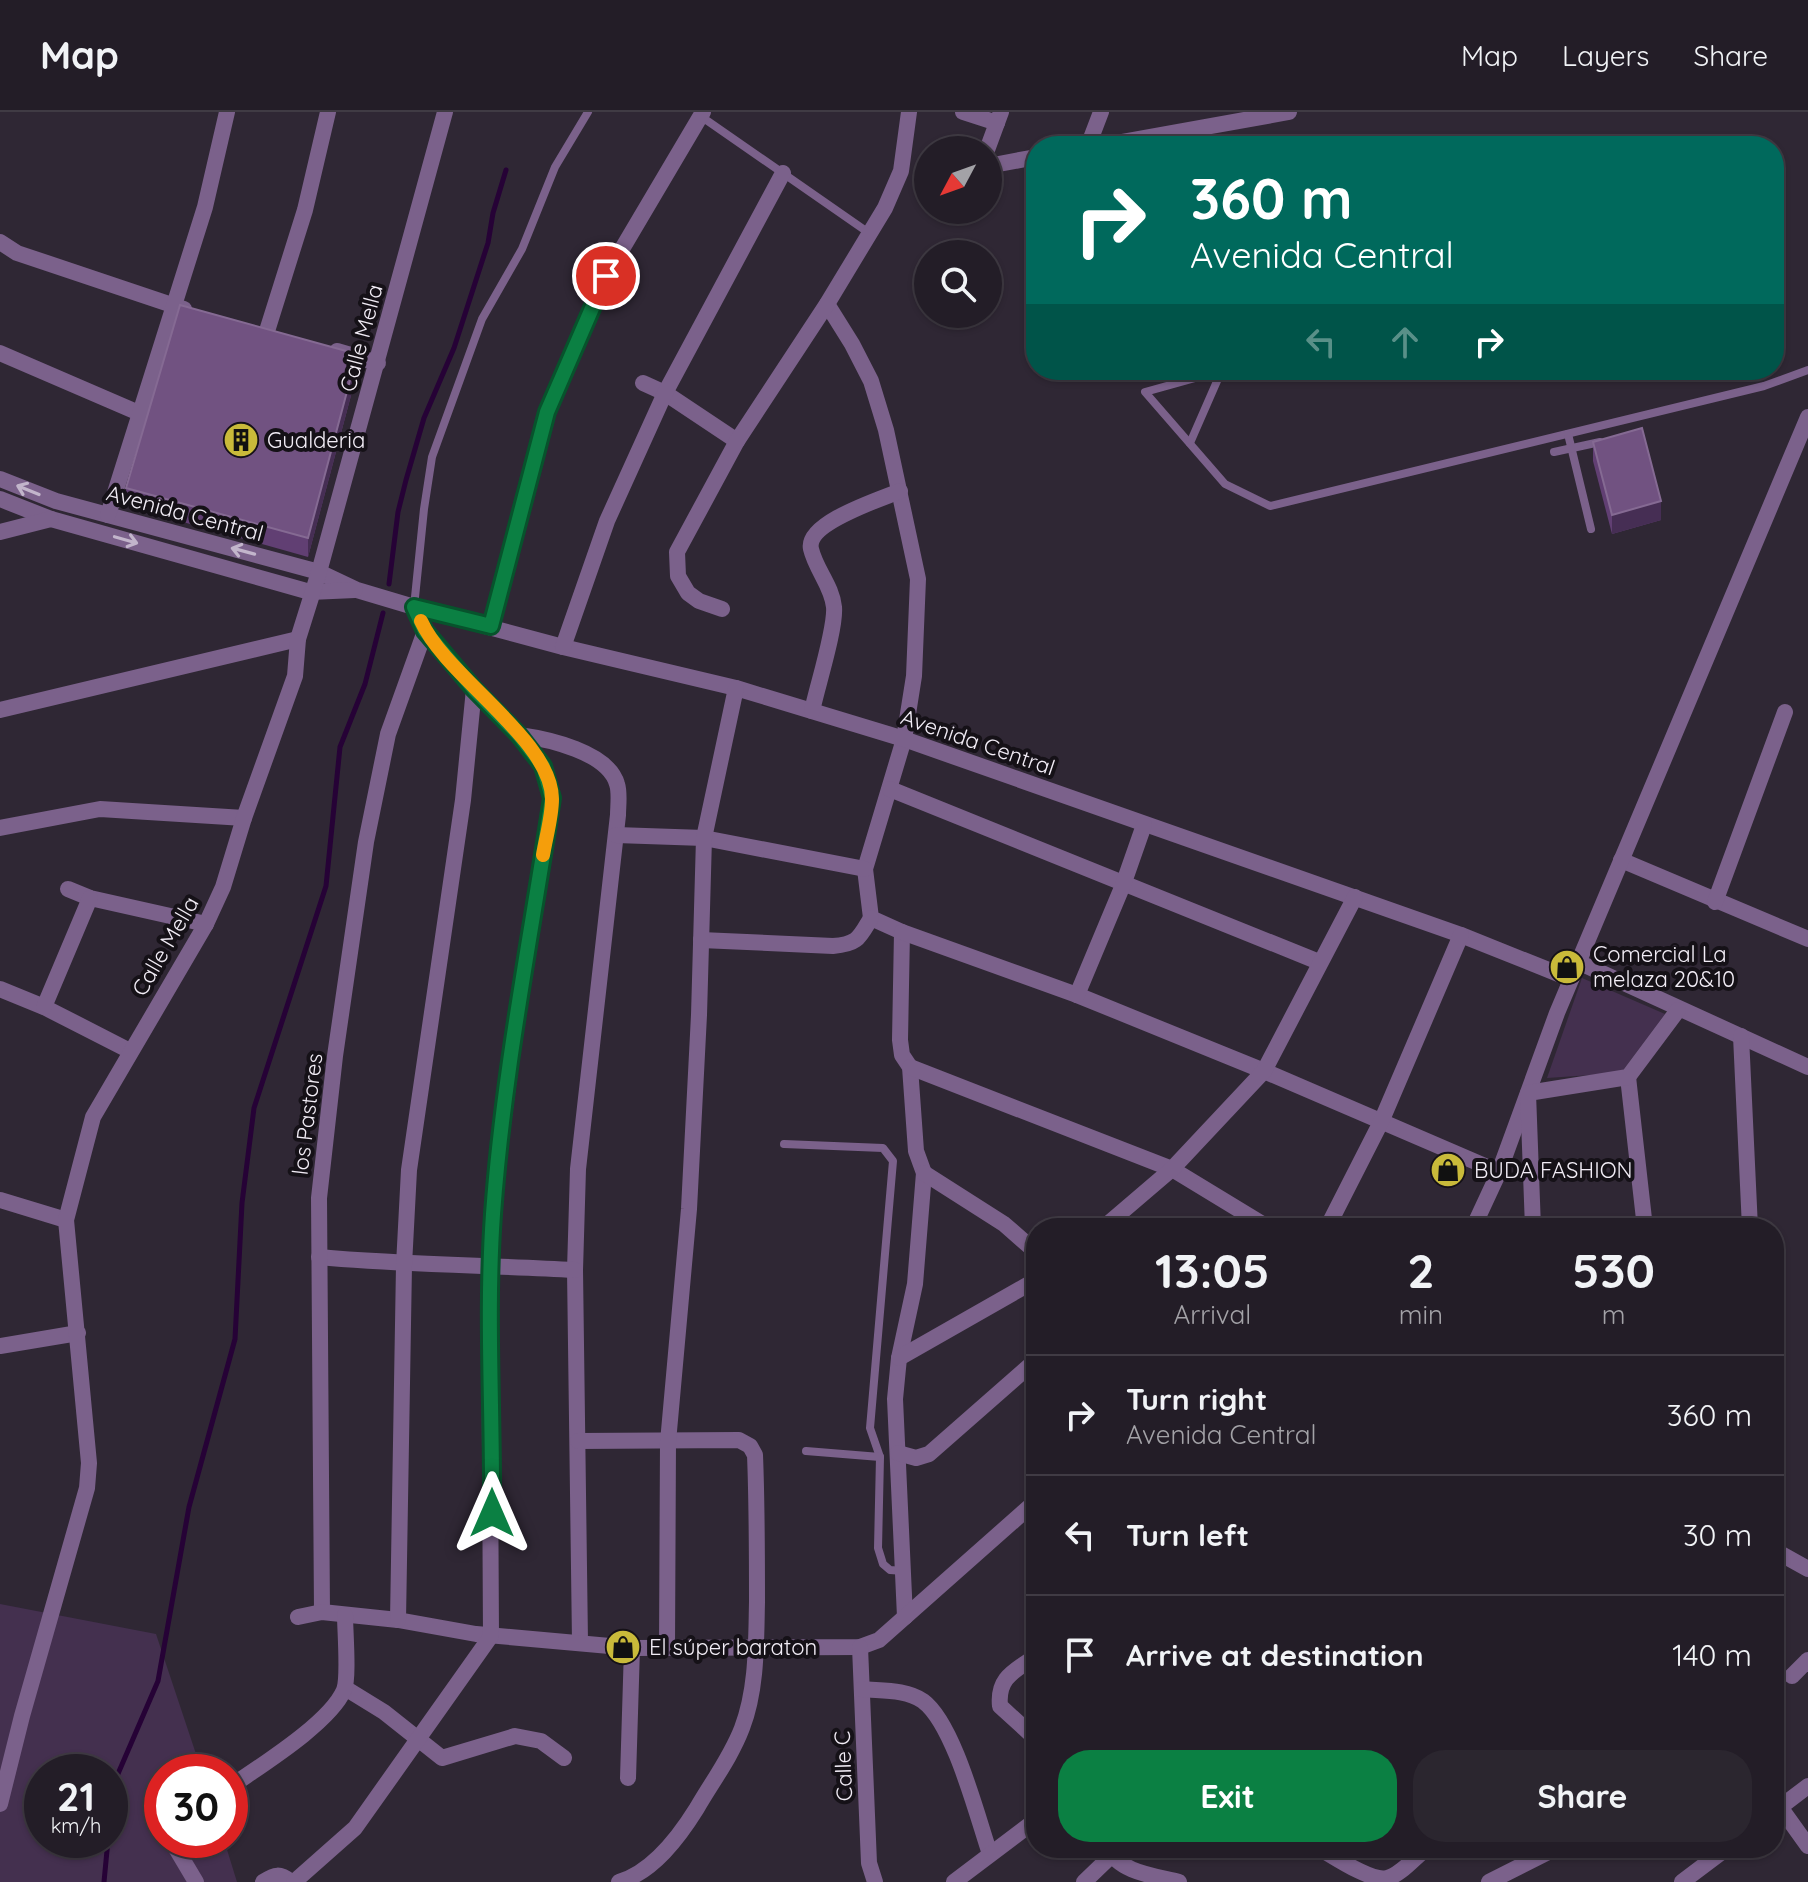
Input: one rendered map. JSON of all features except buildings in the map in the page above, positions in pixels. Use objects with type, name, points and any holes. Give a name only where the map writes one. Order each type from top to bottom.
[{"type":"street","points":[[108,515],[205,207],[227,112]]},
{"type":"street","points":[[267,331],[305,210],[328,112]]},
{"type":"street","name":"Calle Mella","points":[[0,1804],[87,1488],[89,1463],[66,1220],[93,1117],[206,924],[223,887],[244,818],[295,676],[298,639],[310,592],[319,572],[378,363],[445,112]]},
{"type":"street","points":[[722,609],[699,601],[688,593],[678,576],[677,552],[737,441],[827,304],[885,208],[901,171],[909,112]]},
{"type":"street","points":[[963,112],[999,118]]},
{"type":"street","points":[[1092,136],[1101,112]]},
{"type":"street","points":[[1139,136],[1204,120],[1289,112]]},
{"type":"street","points":[[491,626],[547,412],[606,276],[699,113]]},
{"type":"street","points":[[1002,163],[1026,159]]},
{"type":"street","points":[[563,647],[607,521],[665,393],[783,173]]},
{"type":"street","points":[[0,242],[17,253],[200,313]]},
{"type":"street","points":[[701,940],[848,945],[859,939],[871,918],[865,869],[904,739],[914,676],[918,579],[886,430],[871,381],[827,304]]},
{"type":"street","points":[[322,347],[378,363]]},
{"type":"street","points":[[0,353],[139,413]]},
{"type":"street","points":[[643,383],[665,393],[737,441]]},
{"type":"street","points":[[1478,1218],[1499,1172],[1578,962],[1807,424]]},
{"type":"street","name":"Avenida Central","points":[[0,479],[56,501],[319,572],[357,590],[414,607],[563,647],[736,688],[904,739],[1461,935],[1571,979]]},
{"type":"street","points":[[812,711],[834,613],[830,591],[811,549],[812,538],[832,521],[900,491]]},
{"type":"street","name":"Avenida Central","points":[[0,499],[51,519],[310,592],[357,590]]},
{"type":"street","points":[[0,532],[51,519]]},
{"type":"street","points":[[263,1882],[281,1874],[293,1882],[355,1828],[491,1636],[489,1265],[507,1090],[552,798],[543,766],[425,631],[414,607]]},
{"type":"street","name":"los Pastores","points":[[322,1612],[319,1198],[335,1056],[366,842],[388,734],[425,631]]},
{"type":"street","points":[[0,710],[298,639]]},
{"type":"street","points":[[667,1648],[668,1442],[689,1209],[704,838],[736,688]]},
{"type":"street","points":[[398,1620],[404,1265],[409,1170],[461,814],[474,689]]},
{"type":"street","points":[[1715,902],[1785,712]]},
{"type":"street","points":[[519,735],[551,739],[602,762],[617,784],[616,835],[578,1169],[575,1270],[580,1642]]},
{"type":"street","points":[[890,789],[1319,962]]},
{"type":"street","points":[[0,828],[100,809],[244,818]]},
{"type":"street","points":[[1077,995],[1123,885],[1144,825]]},
{"type":"street","points":[[616,835],[704,838],[865,869]]},
{"type":"street","points":[[1621,860],[1808,939]]},
{"type":"street","points":[[68,889],[90,898],[206,924]]},
{"type":"street","points":[[1115,1218],[1172,1169],[1264,1071],[1355,897]]},
{"type":"street","points":[[44,1007],[90,898]]},
{"type":"street","points":[[871,918],[1077,995],[1499,1172]]},
{"type":"street","points":[[902,932],[900,1040],[902,1055],[910,1067],[916,1151],[924,1173],[915,1284],[899,1358],[895,1399],[905,1617]]},
{"type":"street","points":[[1332,1218],[1381,1122],[1461,935]]},
{"type":"street","points":[[1578,962],[1808,1067]]},
{"type":"street","points":[[0,989],[44,1007],[130,1051]]},
{"type":"street","points":[[1644,1218],[1628,1077],[1678,1010]]},
{"type":"street","points":[[1741,1036],[1750,1218]]},
{"type":"street","points":[[910,1067],[1172,1169],[1253,1218]]},
{"type":"street","points":[[1528,1093],[1628,1077]]},
{"type":"street","points":[[1528,1093],[1533,1218]]},
{"type":"street","points":[[924,1173],[1004,1224],[1026,1243]]},
{"type":"street","points":[[0,1200],[66,1220]]},
{"type":"street","points":[[319,1257],[404,1265],[489,1265],[575,1270]]},
{"type":"street","points":[[899,1358],[1026,1286]]},
{"type":"street","points":[[0,1346],[78,1333]]},
{"type":"street","points":[[898,1453],[916,1458],[929,1454],[1026,1369]]},
{"type":"street","points":[[578,1441],[739,1440],[750,1446],[755,1455],[758,1523],[756,1648],[751,1699],[731,1753],[690,1819],[670,1845],[630,1879],[619,1882]]},
{"type":"street","points":[[298,1617],[322,1612],[398,1620],[491,1636],[632,1648],[860,1647],[879,1640],[1026,1510]]},
{"type":"street","points":[[1784,1556],[1808,1569]]},
{"type":"street","points":[[248,1775],[285,1749],[330,1710],[345,1688],[345,1615]]},
{"type":"street","name":"Calle C","points":[[860,1647],[869,1863],[875,1882]]},
{"type":"street","points":[[628,1778],[632,1648]]},
{"type":"street","points":[[1792,1676],[1808,1660]]},
{"type":"street","points":[[1026,1663],[1006,1677],[999,1692],[1000,1706],[1026,1730]]},
{"type":"street","points":[[345,1688],[384,1712],[442,1758],[515,1736],[541,1741],[564,1758]]},
{"type":"street","points":[[862,1689],[907,1693],[922,1701],[939,1718],[950,1739],[990,1854]]},
{"type":"street","points":[[1784,1805],[1808,1786]]},
{"type":"street","points":[[1784,1818],[1808,1846]]},
{"type":"street","points":[[954,1882],[1026,1827]]},
{"type":"street","points":[[182,1858],[196,1882]]},
{"type":"street","points":[[1084,1882],[1105,1858]]},
{"type":"street","points":[[1119,1858],[1137,1871],[1179,1882]]},
{"type":"street","points":[[1337,1858],[1373,1878],[1384,1879],[1415,1858]]},
{"type":"street","points":[[1489,1882],[1536,1858]]},
{"type":"street","points":[[1690,1880],[1715,1858]]},
{"type":"lane","points":[[414,607],[432,457],[482,319],[522,249],[555,167],[588,112]]},
{"type":"lane","points":[[699,113],[870,233]]},
{"type":"lane","points":[[1784,379],[1808,370]]},
{"type":"lane","points":[[1189,380],[1145,392],[1225,484],[1270,506],[1780,380]]},
{"type":"lane","points":[[1190,443],[1218,380]]},
{"type":"lane","points":[[1568,434],[1591,529]]},
{"type":"lane","points":[[1554,452],[1612,439]]},
{"type":"lane","points":[[784,1144],[883,1148],[893,1161],[870,1428],[880,1457],[878,1548],[883,1564],[890,1570],[904,1571]]},
{"type":"lane","points":[[806,1451],[880,1457]]},
{"type":"shaded area","points":[[1582,978],[1665,1014],[1621,1073],[1547,1078]]},
{"type":"shaded area","points":[[0,1604],[156,1634],[196,1754],[144,1754],[144,1858],[230,1858],[237,1882],[0,1882]]},
{"type":"waterway","points":[[389,584],[398,512],[406,480],[424,418],[454,348],[488,243],[506,170]]},
{"type":"waterway","points":[[127,1754],[158,1681],[189,1507],[235,1339],[242,1203],[254,1108],[326,886],[340,747],[365,684],[383,613]]},
{"type":"waterway","points":[[104,1882],[106,1858]]},
{"type":"slow traffic","points":[[421,621],[425,631],[543,766],[552,798],[543,855]]},
{"type":"place","name":"Gualderia","points":[[241,440]]},
{"type":"place","name":"Comercial La melaza 20&10","points":[[1567,967]]},
{"type":"place","name":"BUDA FASHION","points":[[1448,1170]]},
{"type":"place","name":"El súper baraton","points":[[623,1647]]},
{"type":"route","points":[[492,1513],[489,1265],[493,1210],[507,1090],[552,798],[543,766],[425,631],[414,607],[491,626],[547,412],[606,276]]}]
